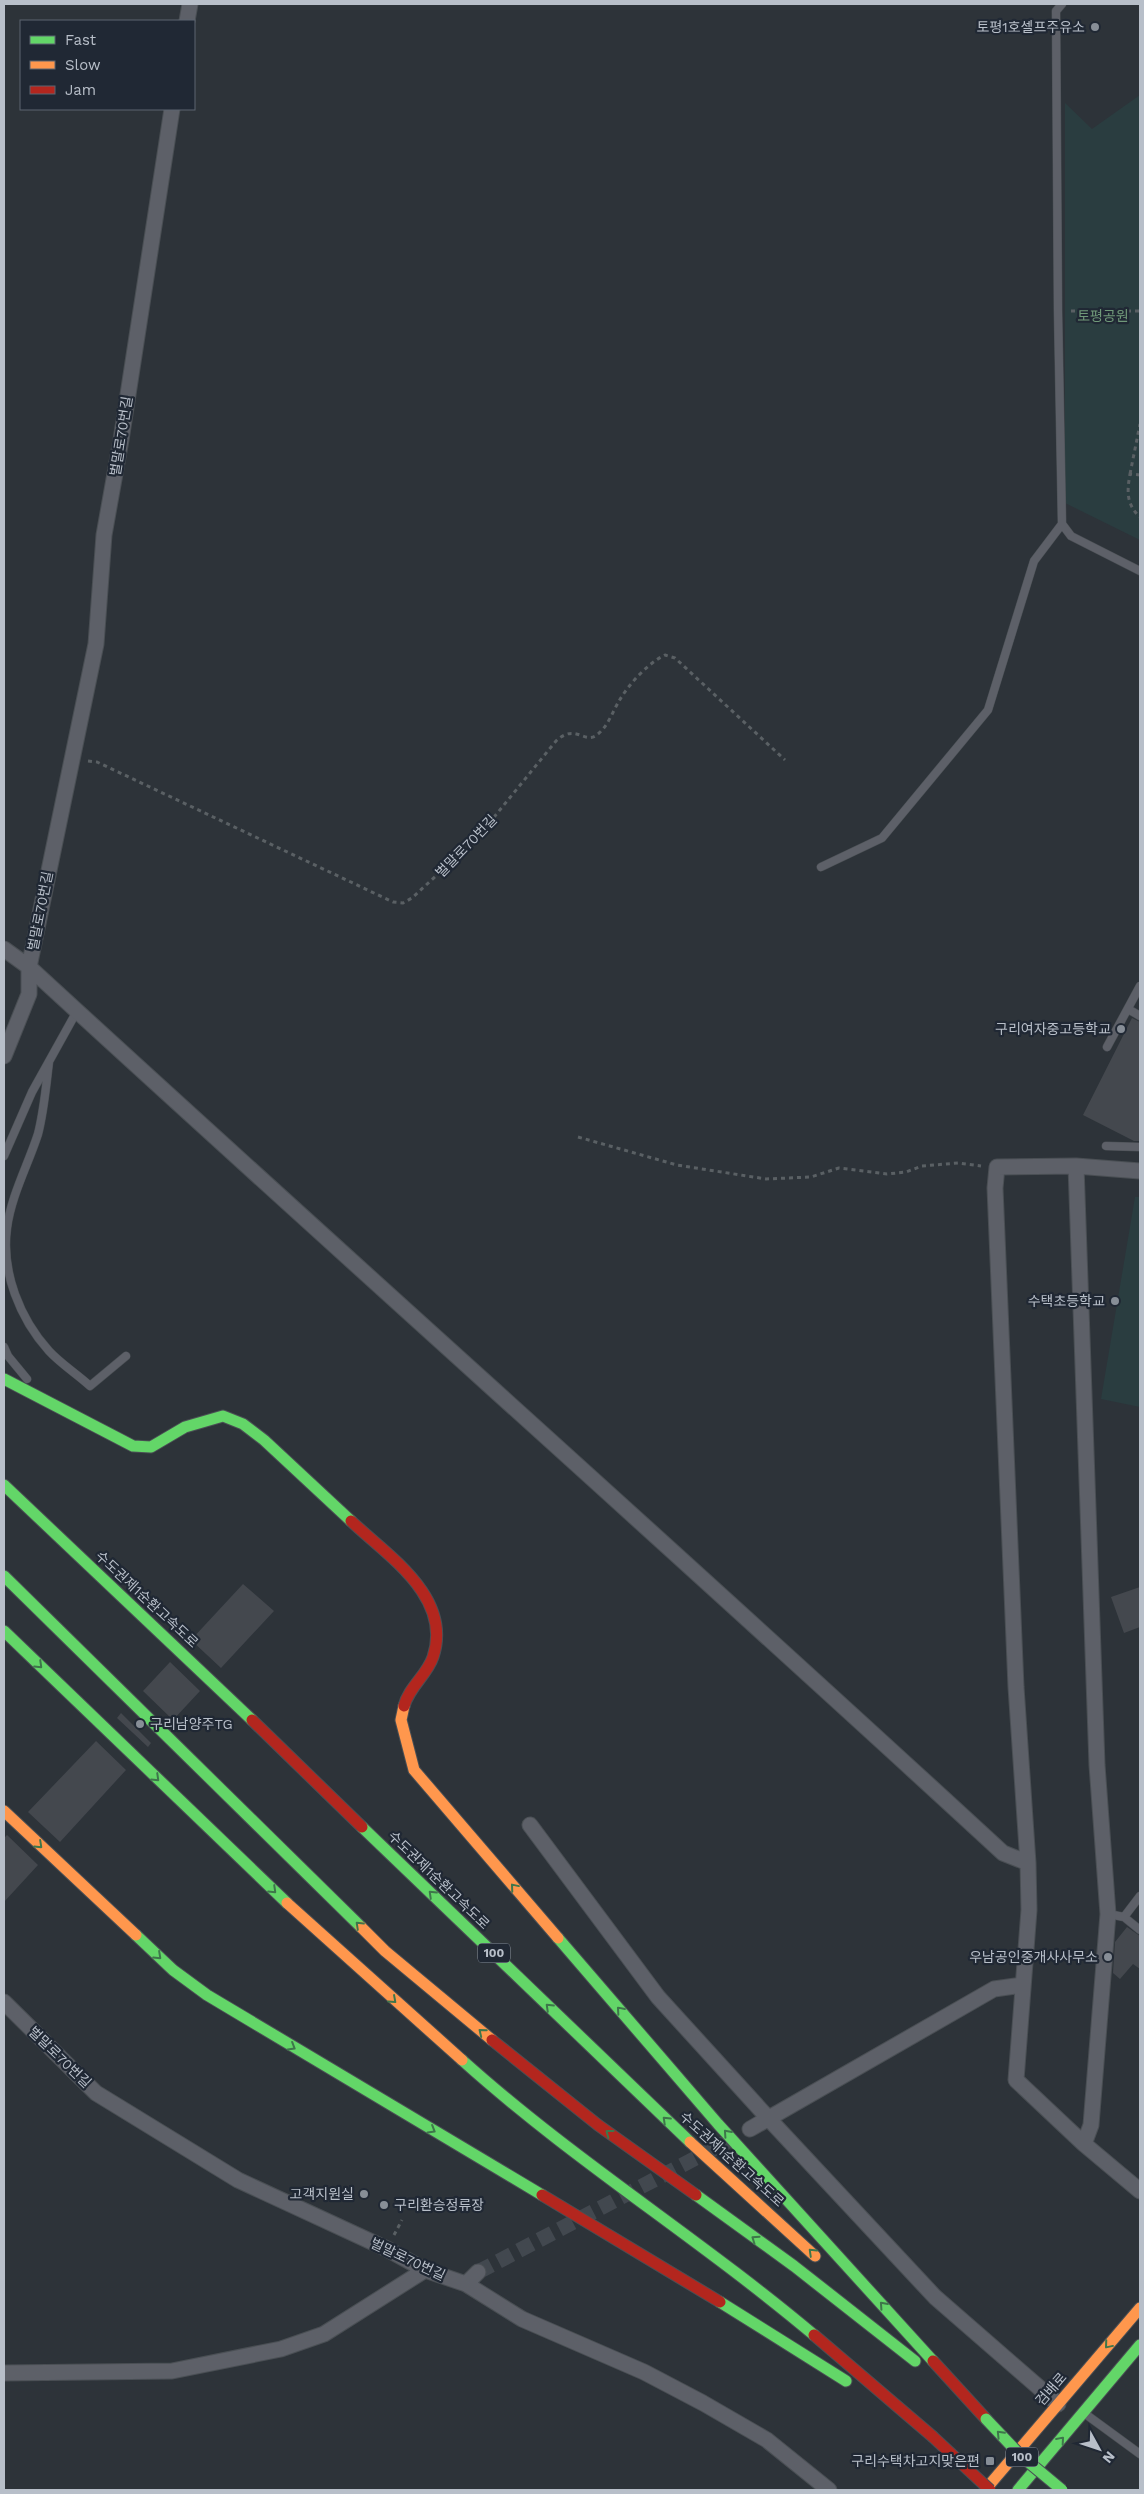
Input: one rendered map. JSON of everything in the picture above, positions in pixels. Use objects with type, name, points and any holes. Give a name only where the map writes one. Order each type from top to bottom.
[{"type":"main road","points":[[4,1379],[133,1446],[151,1446],[185,1427],[223,1416],[243,1424],[264,1440],[408,1574],[427,1597],[437,1620],[433,1657],[407,1696],[401,1720],[414,1770],[718,2124],[986,2419]]},
{"type":"main road","name":"수도권제1순환고속도로","points":[[4,1485],[194,1664],[671,2125],[826,2265]]},
{"type":"main road","name":"100","points":[[4,1576],[385,1951],[598,2125],[794,2266],[986,2419]]},
{"type":"main road","points":[[4,1631],[307,1922],[497,2092],[583,2160],[648,2207],[798,2322],[932,2436],[990,2490]]},
{"type":"main road","points":[[4,1811],[173,1970],[207,1995],[704,2292],[932,2436]]},
{"type":"main road","name":"100","points":[[860,2299],[986,2419],[1020,2455],[1062,2490]]},
{"type":"main road","name":"검배로","points":[[985,2490],[1140,2308]]},
{"type":"main road","points":[[1018,2490],[1140,2345]]},
{"type":"street","points":[[186,4],[187,20]]},
{"type":"street","name":"벌말로70번길","points":[[4,1056],[29,994],[29,967],[96,644],[104,535],[121,440],[172,110]]},
{"type":"street","points":[[4,950],[29,967],[78,1011],[278,1196],[750,1620],[1003,1853],[1028,1863]]},
{"type":"street","points":[[1076,1166],[1096,1765],[1108,1914],[1091,2125],[1084,2144]]},
{"type":"street","points":[[1140,1171],[1076,1166],[997,1167],[995,1188],[1016,1687],[1028,1863],[1029,1910],[1016,2080],[1084,2144],[1140,2191]]},
{"type":"street","points":[[530,1825],[658,1997],[769,2119],[936,2298],[1058,2404]]},
{"type":"street","points":[[750,2130],[994,1988],[1023,1985]]},
{"type":"street","name":"벌말로70번길","points":[[4,2002],[96,2093],[238,2180],[387,2249],[425,2270],[466,2284],[522,2319],[644,2372],[703,2402],[767,2440],[829,2490]]},
{"type":"street","points":[[4,2373],[172,2371],[282,2349],[324,2334],[425,2270]]},
{"type":"street","points":[[466,2284],[478,2272]]},
{"type":"lane","points":[[1062,4],[1056,11],[1058,311],[1062,524],[1071,536],[1140,571]]},
{"type":"lane","points":[[821,867],[882,838],[988,710],[1034,561],[1062,524]]},
{"type":"lane","points":[[1108,1047],[1140,986]]},
{"type":"lane","points":[[1128,1009],[1140,1016]]},
{"type":"lane","points":[[4,1156],[32,1092],[78,1011]]},
{"type":"lane","points":[[49,1062],[38,1133],[17,1189],[7,1228],[8,1262],[14,1294],[28,1322],[50,1352],[90,1386],[126,1356]]},
{"type":"lane","points":[[1106,1146],[1140,1147]]},
{"type":"lane","points":[[4,1347],[8,1356],[46,1402]]},
{"type":"lane","points":[[1124,1917],[1140,1896]]},
{"type":"lane","points":[[1108,1914],[1124,1917],[1140,1930]]},
{"type":"lane","points":[[1084,2413],[1140,2454]]},
{"type":"path","points":[[1058,311],[1140,311]]},
{"type":"path","points":[[1140,424],[1130,474],[1128,498],[1131,508],[1140,517]]},
{"type":"path","points":[[1130,474],[1140,475]]},
{"type":"path","name":"벌말로70번길","points":[[70,762],[97,762],[393,902],[403,903],[412,898],[477,838],[556,741],[567,733],[573,732],[591,738],[596,736],[602,730],[623,695],[656,660],[665,655],[674,658],[785,760]]},
{"type":"path","points":[[578,1137],[677,1165],[766,1179],[811,1177],[839,1168],[887,1174],[906,1172],[922,1166],[958,1163],[997,1167]]},
{"type":"green space","name":"토평공원","points":[[1140,95],[1140,540],[1065,503],[1065,103],[1092,129]]},
{"type":"green space","points":[[1135,1197],[1140,1197],[1140,1407],[1101,1399]]},
{"type":"building","points":[[1132,1018],[1140,1022],[1140,1141],[1134,1141],[1083,1115]]},
{"type":"building","points":[[243,1584],[274,1611],[221,1668],[191,1640]]},
{"type":"building","points":[[1140,1587],[1140,1627],[1124,1633],[1111,1597]]},
{"type":"building","points":[[170,1662],[200,1691],[173,1720],[143,1691]]},
{"type":"building","points":[[121,1713],[151,1743],[148,1747],[117,1718]]},
{"type":"building","points":[[96,1741],[126,1770],[60,1842],[28,1812]]},
{"type":"building","points":[[7,1835],[38,1865],[4,1902],[4,1838]]},
{"type":"building","points":[[1127,1927],[1140,1936],[1140,1969],[1133,1964],[1120,1979],[1113,1973],[1115,1942]]},
{"type":"tunnel","points":[[478,2272],[738,2136]]},
{"type":"traffic: fast","points":[[4,1379],[133,1446],[151,1447],[185,1427],[223,1416],[243,1424],[264,1440],[351,1521]]},
{"type":"traffic: fast","points":[[4,1485],[252,1720]]},
{"type":"traffic: fast","points":[[4,1576],[361,1927]]},
{"type":"traffic: fast","points":[[4,1631],[287,1903]]},
{"type":"traffic: fast","points":[[362,1827],[690,2142]]},
{"type":"traffic: fast","points":[[136,1935],[173,1970],[207,1995],[542,2195]]},
{"type":"traffic: fast","points":[[558,1938],[718,2124],[933,2361]]},
{"type":"traffic: fast","points":[[462,2060],[548,2132],[727,2266],[814,2335]]},
{"type":"traffic: fast","points":[[696,2195],[794,2266],[915,2361]]},
{"type":"traffic: fast","points":[[720,2302],[846,2381]]},
{"type":"traffic: fast","points":[[1018,2490],[1140,2345]]},
{"type":"traffic: fast","points":[[986,2419],[1020,2455],[1062,2490]]},
{"type":"traffic: slow","points":[[404,1706],[401,1720],[414,1770],[558,1938]]},
{"type":"traffic: slow","points":[[4,1811],[136,1935]]},
{"type":"traffic: slow","points":[[287,1903],[462,2060]]},
{"type":"traffic: slow","points":[[361,1927],[385,1951],[492,2040]]},
{"type":"traffic: slow","points":[[690,2142],[815,2256]]},
{"type":"traffic: slow","points":[[985,2490],[1140,2308]]},
{"type":"traffic: jam","points":[[351,1521],[413,1580],[426,1597],[434,1615],[437,1635],[433,1657],[427,1670],[406,1699],[404,1706]]},
{"type":"traffic: jam","points":[[252,1720],[362,1827]]},
{"type":"traffic: jam","points":[[492,2040],[598,2125],[696,2195]]},
{"type":"traffic: jam","points":[[542,2195],[720,2302]]},
{"type":"traffic: jam","points":[[814,2335],[932,2436]]},
{"type":"traffic: jam","points":[[933,2361],[986,2419]]},
{"type":"traffic: jam","points":[[932,2436],[990,2490]]},
{"type":"place","name":"토평1호셀프주유소","points":[[1095,27]]},
{"type":"place","name":"구리여자중고등학교","points":[[1121,1029]]},
{"type":"place","name":"수택초등학교","points":[[1115,1301]]},
{"type":"place","name":"구리남양주TG","points":[[140,1724]]},
{"type":"place","name":"우남공인중개사사무소","points":[[1108,1957]]},
{"type":"place","name":"고객지원실","points":[[364,2194]]},
{"type":"place","name":"구리환승정류장","points":[[384,2205]]},
{"type":"place","name":"구리수택차고지맞은편","points":[[990,2461]]}]
